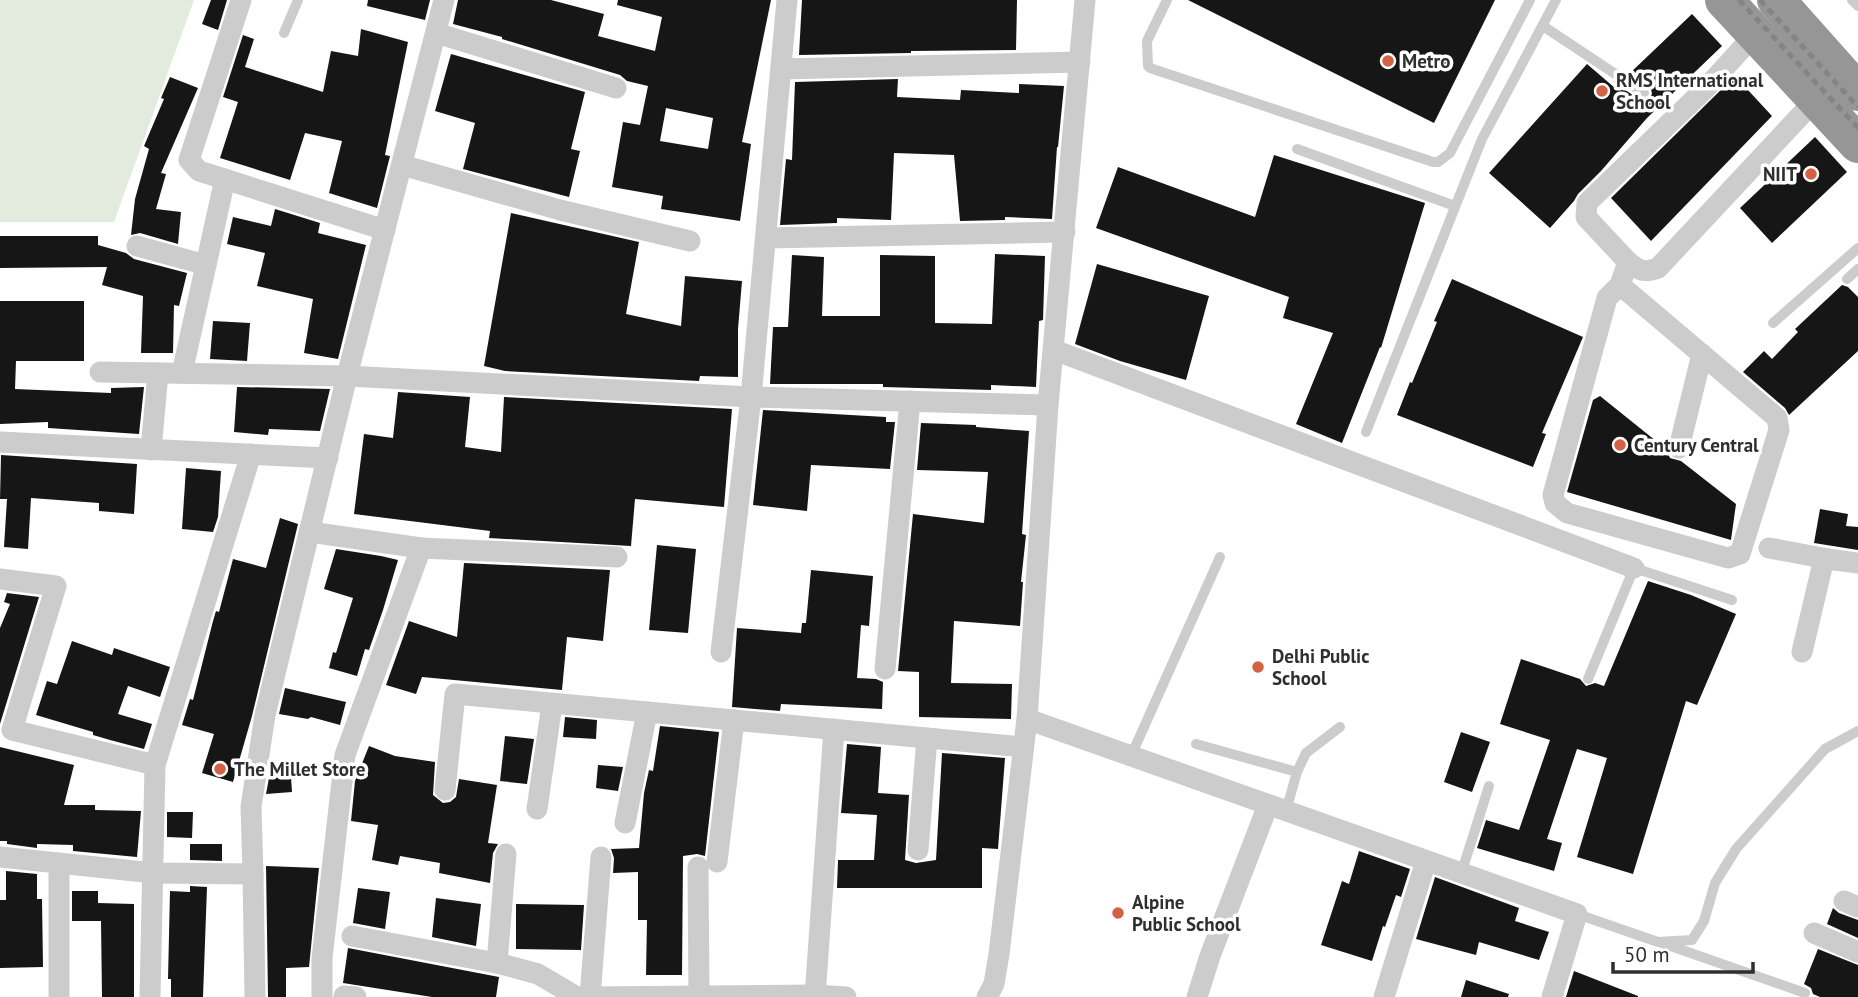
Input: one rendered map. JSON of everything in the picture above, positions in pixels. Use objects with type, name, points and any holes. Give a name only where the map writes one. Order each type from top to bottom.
[{"type":"highway","points":[[1724,0],[1858,144]]},
{"type":"highway","points":[[1776,0],[1858,92]]},
{"type":"street","points":[[242,0],[189,160],[192,166],[225,180],[385,230]]},
{"type":"street","points":[[255,997],[251,807],[265,715],[347,376],[444,0]]},
{"type":"street","points":[[721,652],[751,397],[787,0]]},
{"type":"street","points":[[986,997],[994,984],[999,954],[1027,719],[1048,404],[1085,0]]},
{"type":"street","points":[[436,33],[616,88]]},
{"type":"street","points":[[1756,33],[1707,87],[1587,204],[1587,218],[1628,262],[1641,272],[1658,268],[1817,97]]},
{"type":"street","points":[[781,69],[1080,62]]},
{"type":"street","points":[[402,164],[560,209],[690,241]]},
{"type":"street","points":[[182,373],[225,180]]},
{"type":"street","points":[[766,239],[1065,232]]},
{"type":"street","points":[[137,246],[206,265]]},
{"type":"street","points":[[1620,285],[1777,418],[1779,430],[1740,554],[1728,558],[1566,513],[1555,503],[1553,495],[1607,298],[1620,285],[1628,262]]},
{"type":"street","points":[[1054,350],[1634,568]]},
{"type":"street","points":[[1679,448],[1702,354]]},
{"type":"street","points":[[100,372],[347,376],[751,397],[1048,404]]},
{"type":"street","points":[[151,450],[158,373]]},
{"type":"street","points":[[885,669],[910,401]]},
{"type":"street","points":[[0,442],[328,458]]},
{"type":"street","points":[[150,997],[155,765],[251,454]]},
{"type":"street","points":[[310,532],[421,548],[617,556]]},
{"type":"street","points":[[322,997],[322,958],[345,755],[421,548]]},
{"type":"street","points":[[1769,548],[1858,563]]},
{"type":"street","points":[[1801,652],[1813,597],[1822,567],[1828,559]]},
{"type":"street","points":[[0,579],[56,586],[12,730],[155,765]]},
{"type":"street","points":[[444,789],[455,694],[1023,747]]},
{"type":"street","points":[[537,809],[552,704]]},
{"type":"street","points":[[625,824],[647,712]]},
{"type":"street","points":[[1027,719],[1577,914],[1552,997]]},
{"type":"street","points":[[699,996],[707,864],[734,720]]},
{"type":"street","points":[[815,996],[834,729]]},
{"type":"street","points":[[918,850],[927,738]]},
{"type":"street","points":[[1198,997],[1210,956],[1277,808]]},
{"type":"street","points":[[497,963],[506,854]]},
{"type":"street","points":[[0,857],[154,873],[253,874]]},
{"type":"street","points":[[601,857],[588,997],[846,997]]},
{"type":"street","points":[[1384,997],[1426,862]]},
{"type":"street","points":[[59,997],[60,863]]},
{"type":"street","points":[[1814,933],[1858,952]]},
{"type":"street","points":[[352,936],[497,963],[538,974],[577,997]]},
{"type":"lane","points":[[284,33],[298,0]]},
{"type":"lane","points":[[1167,0],[1147,41],[1150,68],[1433,162],[1438,162],[1450,153],[1530,0]]},
{"type":"lane","points":[[1366,432],[1482,139],[1556,0]]},
{"type":"lane","points":[[1853,0],[1858,6]]},
{"type":"lane","points":[[1542,26],[1644,93]]},
{"type":"lane","points":[[1297,149],[1455,206]]},
{"type":"lane","points":[[1773,323],[1858,248]]},
{"type":"lane","points":[[1847,279],[1858,269]]},
{"type":"lane","points":[[1131,756],[1220,557]]},
{"type":"lane","points":[[1588,679],[1634,568],[1732,600]]},
{"type":"lane","points":[[1277,808],[1306,753],[1340,727]]},
{"type":"lane","points":[[1649,939],[1658,942],[1692,940],[1704,921],[1715,883],[1736,849],[1825,749],[1858,731]]},
{"type":"lane","points":[[1196,744],[1297,772]]},
{"type":"lane","points":[[1461,874],[1489,786]]},
{"type":"lane","points":[[1577,914],[1805,993]]},
{"type":"shaded area","points":[[0,0],[194,0],[114,222],[0,222]]},
{"type":"building","points":[[211,0],[227,0],[218,30],[202,24]]},
{"type":"building","points":[[368,0],[430,0],[425,20],[367,6]]},
{"type":"building","points":[[458,0],[551,0],[604,14],[598,36],[655,51],[662,17],[617,5],[618,0],[771,0],[742,142],[751,144],[740,221],[661,209],[663,196],[612,187],[623,122],[640,125],[648,86],[502,37],[453,24]],"holes":[[[666,108],[713,118],[708,149],[660,141]]]},
{"type":"building","points":[[802,0],[1017,0],[1016,50],[799,55]]},
{"type":"building","name":"Metro","points":[[1188,0],[1495,0],[1434,123]]},
{"type":"building","points":[[1692,14],[1722,46],[1647,118],[1550,228],[1489,173],[1587,64],[1615,88],[1618,85],[1640,100],[1648,100],[1652,94],[1651,89],[1629,74]]},
{"type":"building","points":[[361,29],[408,42],[385,155],[390,156],[377,208],[329,193],[342,141],[305,133],[290,180],[220,158],[238,102],[223,97],[243,35],[254,39],[245,67],[323,92],[331,51],[358,56]]},
{"type":"building","points":[[451,54],[585,92],[571,149],[580,151],[569,197],[463,169],[475,123],[435,111]]},
{"type":"building","points":[[1735,76],[1772,116],[1651,241],[1611,198]]},
{"type":"building","points":[[170,77],[198,88],[161,173],[166,174],[156,209],[181,212],[178,244],[140,233],[131,235],[135,199],[149,149],[144,146],[164,99],[161,98]]},
{"type":"building","points":[[898,79],[897,97],[960,100],[961,90],[1019,93],[1019,84],[1064,86],[1052,219],[1005,217],[1005,220],[960,221],[954,155],[894,153],[891,220],[837,218],[837,223],[780,225],[786,159],[792,160],[795,82]]},
{"type":"building","points":[[1815,137],[1847,172],[1772,243],[1740,208]]},
{"type":"building","points":[[1274,155],[1425,203],[1381,348],[1342,443],[1296,424],[1333,333],[1283,318],[1289,297],[1096,228],[1118,167],[1255,217]]},
{"type":"building","points":[[275,209],[320,223],[318,233],[366,245],[338,359],[304,353],[313,299],[257,286],[265,253],[227,244],[233,217],[271,226]]},
{"type":"building","points":[[511,213],[639,242],[626,314],[681,326],[685,276],[742,281],[738,377],[700,376],[699,381],[505,371],[484,366]]},
{"type":"building","points":[[0,236],[98,236],[98,245],[126,253],[134,259],[187,273],[179,306],[174,305],[173,353],[141,353],[143,296],[102,285],[107,267],[0,268]]},
{"type":"building","points":[[995,254],[1045,256],[1043,320],[1039,321],[1036,387],[991,385],[991,390],[883,387],[883,384],[770,384],[773,327],[788,327],[792,255],[824,257],[822,316],[880,316],[880,255],[935,256],[935,323],[992,324]]},
{"type":"building","points":[[1097,264],[1209,296],[1186,380],[1120,361],[1075,344]]},
{"type":"building","points":[[1452,279],[1583,337],[1542,433],[1546,434],[1533,467],[1397,415],[1437,322],[1434,321]]},
{"type":"building","points":[[1842,285],[1858,297],[1858,351],[1789,415],[1785,408],[1743,372],[1764,351],[1772,359],[1798,332],[1795,329]]},
{"type":"building","points":[[0,301],[84,301],[84,361],[16,361],[15,389],[111,393],[111,388],[144,387],[139,434],[48,428],[48,422],[0,424]]},
{"type":"building","points":[[213,321],[250,323],[247,361],[210,359]]},
{"type":"building","points":[[237,387],[330,389],[320,431],[269,429],[268,435],[234,432]]},
{"type":"building","points":[[398,392],[470,397],[465,447],[501,452],[504,397],[732,409],[724,507],[635,499],[631,546],[489,538],[490,531],[354,514],[364,434],[393,438]]},
{"type":"building","name":"Century Central","points":[[1600,396],[1666,449],[1670,458],[1681,461],[1736,504],[1731,540],[1567,492],[1593,400]]},
{"type":"building","points":[[763,410],[886,417],[886,422],[895,422],[890,469],[811,465],[807,511],[753,505]]},
{"type":"building","points":[[921,423],[1029,431],[1022,534],[1026,535],[1020,626],[954,621],[951,683],[1012,684],[1011,719],[919,717],[919,672],[898,671],[913,514],[984,523],[988,472],[917,470]]},
{"type":"building","points":[[1,455],[137,464],[134,514],[99,511],[99,503],[31,498],[28,549],[4,547],[7,499],[0,499]]},
{"type":"building","points":[[186,468],[221,471],[218,517],[213,532],[182,529]]},
{"type":"building","points":[[1820,509],[1848,514],[1846,526],[1858,527],[1858,550],[1814,543]]},
{"type":"building","points":[[280,518],[298,524],[252,716],[233,782],[202,773],[214,734],[182,725],[190,699],[193,700],[213,621],[216,611],[219,612],[233,559],[266,568]]},
{"type":"building","points":[[657,545],[696,549],[688,633],[649,630]]},
{"type":"building","points":[[336,549],[398,560],[369,650],[365,649],[357,676],[329,668],[353,598],[324,589]]},
{"type":"building","points":[[464,563],[610,570],[603,641],[567,637],[562,690],[422,677],[416,694],[386,685],[409,621],[457,637]]},
{"type":"building","points":[[811,570],[873,576],[869,626],[861,625],[857,678],[883,682],[882,709],[781,704],[780,711],[732,707],[737,628],[801,633],[802,623],[806,623]]},
{"type":"building","points":[[1648,581],[1736,614],[1697,705],[1686,701],[1633,874],[1577,857],[1607,758],[1577,749],[1547,839],[1562,843],[1554,871],[1477,848],[1486,820],[1519,830],[1550,740],[1500,724],[1521,659],[1580,679],[1586,686],[1595,683],[1604,686]]},
{"type":"building","points":[[7,593],[39,597],[0,724],[0,628],[10,604],[4,602]]},
{"type":"building","points":[[72,641],[112,655],[114,648],[170,667],[160,697],[128,686],[118,714],[152,724],[144,749],[36,715],[47,681],[57,684]]},
{"type":"building","points":[[285,688],[346,702],[340,725],[311,717],[308,719],[279,714]]},
{"type":"building","points":[[565,717],[597,720],[596,739],[563,737]]},
{"type":"building","points":[[660,726],[719,732],[705,856],[683,856],[682,975],[646,975],[647,920],[638,920],[638,872],[613,873],[614,858],[611,849],[639,848],[644,793],[649,770],[653,771]]},
{"type":"building","points":[[1461,732],[1490,742],[1472,792],[1444,782]]},
{"type":"building","points":[[505,736],[534,739],[527,784],[500,781]]},
{"type":"building","points":[[847,744],[881,747],[878,793],[909,795],[905,860],[916,863],[936,860],[942,753],[1005,758],[998,849],[982,848],[982,888],[837,888],[838,860],[874,860],[877,815],[841,813]]},
{"type":"building","points":[[369,746],[395,756],[435,762],[433,795],[443,803],[456,797],[459,779],[497,785],[488,843],[498,844],[493,853],[490,883],[439,873],[440,863],[400,856],[398,865],[372,860],[378,825],[351,821],[355,781]]},
{"type":"building","points":[[0,747],[74,765],[64,805],[95,805],[95,810],[141,811],[137,857],[73,851],[73,845],[37,844],[37,848],[0,841]]},
{"type":"building","points":[[598,765],[623,767],[618,791],[596,788]]},
{"type":"building","points":[[291,777],[292,792],[266,794],[269,778]]},
{"type":"building","points":[[167,812],[193,812],[192,838],[167,837]]},
{"type":"building","points":[[190,844],[222,844],[222,861],[190,860]]},
{"type":"building","points":[[1359,851],[1410,869],[1401,897],[1396,895],[1385,927],[1383,926],[1372,961],[1321,945],[1342,881],[1349,884]]},
{"type":"building","points":[[266,866],[319,868],[309,967],[286,968],[286,997],[268,997]]},
{"type":"building","points":[[6,871],[37,874],[37,899],[42,899],[43,967],[0,968],[0,900],[6,900]]},
{"type":"building","points":[[1435,877],[1519,908],[1515,921],[1549,932],[1539,960],[1479,942],[1476,955],[1416,939]]},
{"type":"building","points":[[190,886],[207,887],[203,997],[171,997],[171,979],[168,979],[170,891],[190,892]]},
{"type":"building","points":[[358,888],[390,892],[385,929],[353,923]]},
{"type":"building","points":[[72,891],[98,891],[98,903],[134,904],[134,997],[102,997],[101,921],[72,921]]},
{"type":"building","points":[[436,898],[481,904],[476,946],[432,937]]},
{"type":"building","points":[[516,904],[584,905],[581,950],[516,949]]},
{"type":"building","points":[[1833,908],[1858,920],[1858,938],[1827,924]]},
{"type":"building","points":[[348,948],[499,977],[496,997],[432,997],[343,983]]},
{"type":"building","points":[[1818,949],[1858,965],[1858,997],[1820,997],[1804,984]]},
{"type":"building","points":[[1574,971],[1638,996],[1638,997],[1566,997]]},
{"type":"building","points":[[1466,980],[1509,994],[1508,997],[1461,997]]},
{"type":"railway","points":[[1739,0],[1858,128]]},
{"type":"railway","points":[[1760,0],[1858,107]]},
{"type":"place","name":"Metro","points":[[1388,61]]},
{"type":"place","name":"RMS International School","points":[[1602,91]]},
{"type":"place","name":"NIIT","points":[[1811,174]]},
{"type":"place","name":"Century Central","points":[[1620,445]]},
{"type":"place","name":"Delhi Public School","points":[[1258,667]]},
{"type":"place","name":"The Millet Store","points":[[220,769]]},
{"type":"place","name":"Alpine Public School","points":[[1118,913]]}]
